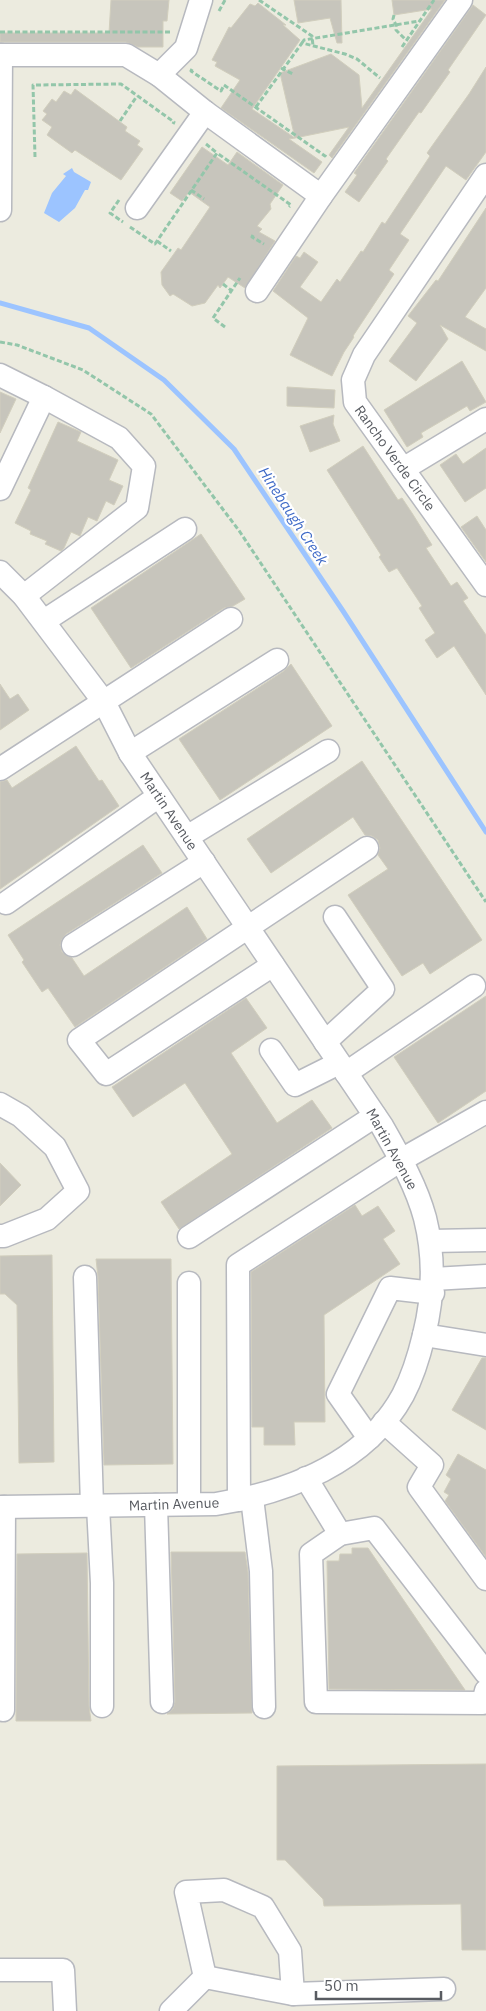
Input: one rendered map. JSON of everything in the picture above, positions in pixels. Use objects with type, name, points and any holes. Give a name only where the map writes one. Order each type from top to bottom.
[{"type":"street","points":[[159,75],[186,48],[201,0]]},
{"type":"street","points":[[258,291],[322,196],[461,0]]},
{"type":"street","points":[[0,210],[0,55],[126,55],[159,75],[205,112],[322,196]]},
{"type":"street","points":[[137,208],[205,112]]},
{"type":"street","name":"Rancho Verde Circle","points":[[486,175],[364,355],[353,380],[355,402],[486,585]]},
{"type":"street","points":[[0,375],[119,438],[144,466],[137,508],[24,596]]},
{"type":"street","points":[[0,489],[44,397]]},
{"type":"street","points":[[403,469],[486,419]]},
{"type":"street","points":[[44,621],[185,529]]},
{"type":"street","name":"Martin Avenue","points":[[0,572],[24,596],[104,702],[130,753],[375,1116],[412,1180],[425,1218],[433,1255],[433,1286],[418,1362],[402,1396],[376,1430],[361,1446],[337,1463],[306,1478],[245,1499],[216,1504],[2,1508]]},
{"type":"street","points":[[0,769],[231,619]]},
{"type":"street","points":[[130,753],[277,660]]},
{"type":"street","points":[[187,837],[328,751]]},
{"type":"street","points":[[6,902],[159,796]]},
{"type":"street","points":[[273,965],[106,1074],[79,1040],[367,848]]},
{"type":"street","points":[[73,945],[204,862]]},
{"type":"street","points":[[325,1042],[383,988],[335,917]]},
{"type":"street","points":[[271,1050],[295,1085],[342,1068],[474,986]]},
{"type":"street","points":[[0,1104],[21,1116],[55,1147],[78,1191],[48,1219],[0,1236]]},
{"type":"street","points":[[264,1707],[261,1571],[245,1499],[238,1265],[401,1160],[486,1112]]},
{"type":"street","points":[[189,1237],[375,1116]]},
{"type":"street","points":[[430,1241],[486,1240]]},
{"type":"street","points":[[486,1276],[433,1286],[390,1288],[338,1394],[376,1430],[432,1465],[419,1487],[486,1579]]},
{"type":"street","points":[[85,1277],[95,1506],[102,1583],[102,1706]]},
{"type":"street","points":[[189,1283],[189,1504]]},
{"type":"street","points":[[424,1335],[486,1345]]},
{"type":"street","points":[[306,1478],[340,1534]]},
{"type":"street","points":[[156,1505],[162,1702]]},
{"type":"street","points":[[2,1508],[3,1710]]},
{"type":"street","points":[[486,1673],[374,1528],[340,1534],[311,1554],[316,1702],[483,1703],[486,1691]]},
{"type":"street","points":[[205,1977],[186,1892],[224,1890],[262,1907],[290,1951],[293,1994]]},
{"type":"street","points":[[0,1970],[64,1970],[64,2011]]},
{"type":"street","points":[[205,1977],[293,1994],[444,1989]]},
{"type":"street","points":[[171,2011],[205,1977]]},
{"type":"path","points":[[216,18],[225,0]]},
{"type":"path","points":[[259,0],[314,38]]},
{"type":"path","points":[[401,48],[434,0]]},
{"type":"path","points":[[394,14],[393,19],[396,30],[406,40]]},
{"type":"path","points":[[256,107],[282,68],[304,40],[420,21]]},
{"type":"path","points":[[0,32],[179,32]]},
{"type":"path","points":[[313,46],[314,38]]},
{"type":"path","points":[[302,44],[345,54],[357,59],[380,78]]},
{"type":"path","points":[[196,62],[192,71],[221,90],[224,85],[325,156],[331,148]]},
{"type":"path","points":[[282,68],[293,74]]},
{"type":"path","points":[[374,86],[385,70]]},
{"type":"path","points":[[120,121],[137,96]]},
{"type":"path","points":[[192,190],[204,198]]},
{"type":"path","points":[[253,235],[252,237],[264,244]]},
{"type":"path","points":[[157,241],[171,251]]},
{"type":"path","points":[[223,284],[232,291]]},
{"type":"path","points":[[0,342],[17,345],[83,370],[151,414],[240,532],[486,902]]},
{"type":"water","points":[[72,168],[74,172],[91,182],[88,190],[85,190],[75,208],[59,222],[44,213],[52,193],[66,176],[63,174]]},
{"type":"building","points":[[111,0],[169,0],[167,21],[163,21],[163,47],[138,47],[126,42],[0,42],[0,33],[109,33]]},
{"type":"building","points":[[294,0],[341,0],[342,43],[337,43],[330,18],[298,23]]},
{"type":"building","points":[[392,0],[445,0],[332,158],[329,155],[349,127],[295,138],[280,73],[331,54],[359,75],[362,108],[432,9],[394,15]]},
{"type":"building","points":[[258,3],[286,25],[283,25],[300,40],[252,109],[295,138],[289,139],[322,162],[314,173],[221,108],[240,80],[215,66],[217,62],[212,60],[229,27],[231,28],[250,4],[255,6]]},
{"type":"building","points":[[473,5],[486,15],[448,70],[450,72],[386,159],[388,161],[359,202],[345,192],[357,175],[354,173]]},
{"type":"building","points":[[486,67],[486,152],[466,180],[446,166],[400,234],[409,240],[389,270],[394,274],[353,336],[332,376],[290,355],[308,318],[273,291],[296,256],[300,258],[304,252],[318,262],[300,287],[321,302],[337,279],[340,282],[361,251],[363,252],[382,222],[385,224],[430,156],[427,153]]},
{"type":"building","points":[[75,89],[127,127],[125,131],[140,141],[137,145],[143,149],[121,180],[75,150],[72,153],[47,135],[52,127],[42,120],[47,114],[43,111],[52,99],[56,102],[64,91],[71,95]]},
{"type":"building","points":[[202,147],[228,165],[237,152],[283,185],[270,204],[271,209],[257,226],[262,229],[259,232],[275,241],[245,288],[228,277],[220,288],[218,285],[205,303],[192,306],[173,294],[170,296],[162,285],[161,272],[178,248],[181,250],[210,207],[189,192],[182,201],[170,193]]},
{"type":"building","points":[[486,208],[486,288],[465,317],[486,329],[486,351],[440,325],[448,339],[416,381],[389,361],[417,323],[408,316],[436,280],[438,281]]},
{"type":"building","points":[[462,361],[486,402],[470,411],[467,406],[421,433],[423,437],[407,447],[384,410]]},
{"type":"building","points":[[287,387],[335,390],[334,408],[287,406]]},
{"type":"building","points":[[0,392],[16,399],[0,433]]},
{"type":"building","points":[[334,415],[333,424],[340,441],[310,452],[300,426]]},
{"type":"building","points":[[58,422],[81,432],[77,441],[118,460],[109,480],[123,486],[114,505],[106,501],[97,521],[88,517],[80,536],[71,532],[61,551],[45,544],[47,541],[30,534],[31,531],[15,523],[31,490],[28,488]]},
{"type":"building","points":[[363,446],[398,500],[402,498],[412,513],[432,545],[426,548],[451,586],[457,582],[468,598],[463,601],[486,635],[486,695],[454,646],[437,658],[425,640],[435,633],[419,608],[422,606],[397,568],[389,572],[379,557],[381,555],[327,470]]},
{"type":"building","points":[[486,448],[486,488],[465,502],[440,465],[456,454],[463,464]]},
{"type":"building","points":[[477,516],[486,530],[486,562],[461,527]]},
{"type":"building","points":[[201,534],[245,599],[233,606],[224,608],[131,668],[91,608]]},
{"type":"building","points":[[291,664],[332,726],[220,800],[179,739],[284,671]]},
{"type":"building","points":[[0,684],[10,699],[18,694],[29,710],[0,730]]},
{"type":"building","points":[[76,746],[99,781],[102,780],[119,806],[0,889],[0,782],[7,780],[12,788]]},
{"type":"building","points":[[362,761],[482,940],[430,974],[423,963],[402,976],[348,895],[388,869],[378,855],[380,848],[378,840],[372,836],[365,835],[353,817],[271,873],[247,839]]},
{"type":"building","points":[[143,845],[162,873],[66,934],[60,945],[62,952],[72,958],[84,976],[187,907],[207,939],[75,1027],[48,988],[42,992],[22,962],[24,960],[8,935]]},
{"type":"building","points":[[486,996],[486,1091],[438,1123],[394,1057]]},
{"type":"building","points":[[246,998],[267,1028],[231,1053],[277,1123],[312,1100],[332,1128],[179,1229],[161,1202],[232,1154],[185,1083],[133,1117],[112,1087]]},
{"type":"building","points":[[0,1163],[21,1185],[0,1206]]},
{"type":"building","points":[[355,1205],[362,1216],[378,1206],[395,1231],[383,1239],[400,1264],[324,1315],[325,1422],[294,1422],[295,1445],[264,1445],[264,1427],[252,1427],[251,1272]]},
{"type":"building","points":[[52,1255],[54,1462],[19,1463],[17,1305],[5,1294],[0,1294],[0,1256]]},
{"type":"building","points":[[96,1259],[171,1259],[173,1464],[104,1465]]},
{"type":"building","points":[[482,1358],[486,1358],[486,1430],[452,1410]]},
{"type":"building","points":[[458,1454],[486,1470],[486,1557],[445,1501],[449,1495],[444,1492],[451,1479],[446,1475]]},
{"type":"building","points":[[352,1548],[368,1548],[465,1690],[329,1689],[327,1561],[339,1561],[340,1554],[352,1554]]},
{"type":"building","points":[[171,1552],[245,1552],[248,1572],[252,1713],[167,1714],[173,1709],[175,1702]]},
{"type":"building","points":[[87,1553],[89,1706],[91,1721],[16,1721],[17,1554]]},
{"type":"building","points":[[486,1764],[486,1950],[462,1950],[461,1904],[324,1906],[323,1899],[285,1860],[277,1860],[277,1766]]},
{"type":"waterway","name":"Hinebaugh Creek","points":[[0,303],[89,328],[164,380],[234,449],[343,611],[486,832]]}]
